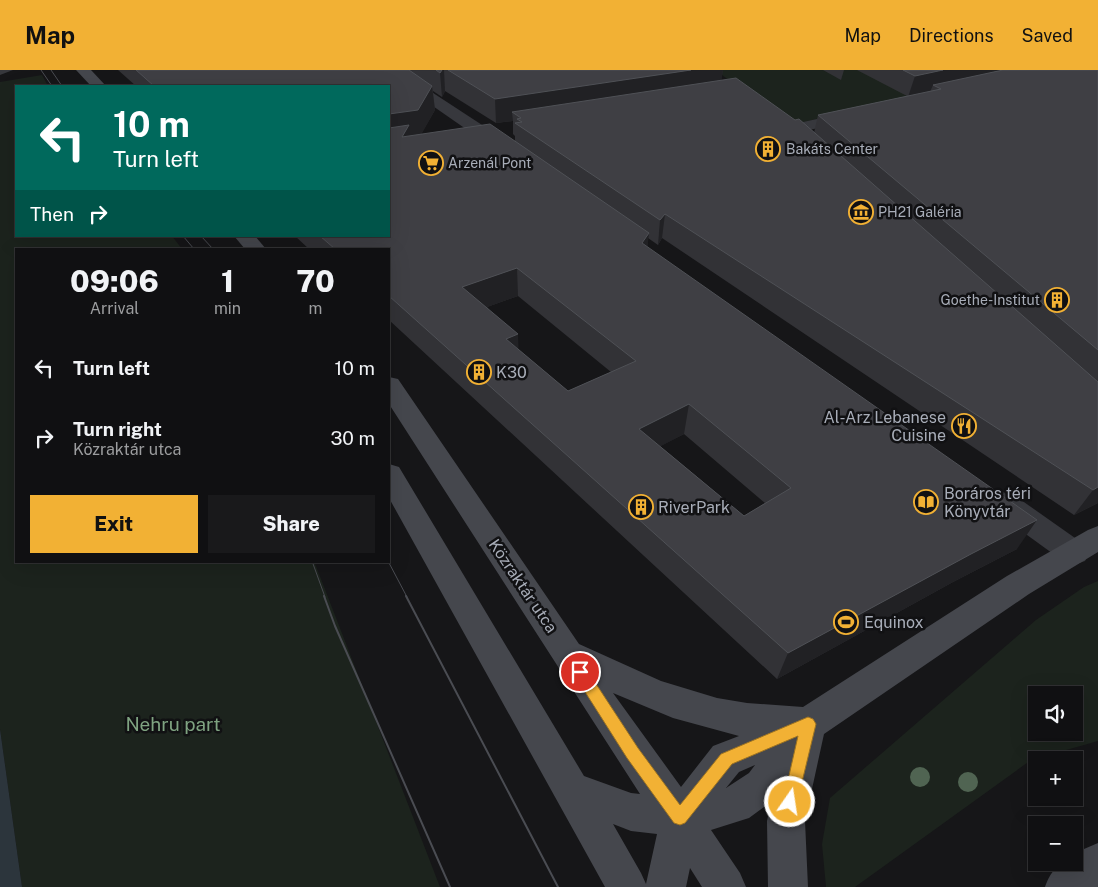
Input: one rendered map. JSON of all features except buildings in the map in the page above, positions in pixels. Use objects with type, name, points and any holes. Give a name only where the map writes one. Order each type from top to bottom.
[{"type":"main road","points":[[83,70],[98,85]]},
{"type":"main road","points":[[245,237],[255,248]]},
{"type":"main road","name":"Közraktár utca","points":[[390,386],[633,753],[680,818],[726,887]]},
{"type":"main road","points":[[390,476],[627,887]]},
{"type":"main road","points":[[570,790],[631,812],[680,818],[736,805],[762,786],[808,724],[1018,585],[1090,548]]},
{"type":"main road","points":[[569,655],[625,683],[683,704],[738,719],[808,724]]},
{"type":"main road","points":[[788,887],[786,821],[808,724]]},
{"type":"main road","points":[[666,887],[680,818]]},
{"type":"main road","points":[[1065,887],[1098,863]]},
{"type":"street","points":[[388,70],[524,162]]},
{"type":"street","points":[[798,136],[865,113]]},
{"type":"street","points":[[460,136],[507,129]]},
{"type":"street","points":[[986,490],[1090,548]]},
{"type":"green space","points":[[715,70],[1027,70],[791,125]]},
{"type":"green space","name":"Nehru part","points":[[42,75],[47,85],[15,85],[15,237],[173,237],[181,248],[15,248],[15,563],[315,563],[440,887],[22,887],[0,729],[0,82]]},
{"type":"green space","points":[[1098,581],[1098,741],[1063,751],[1028,751],[1028,762],[855,887],[826,887],[822,844],[830,798],[1036,620],[1084,587]]},
{"type":"shaded area","points":[[0,729],[22,887],[0,887]]},
{"type":"tram line","points":[[41,70],[51,85]]},
{"type":"tram line","points":[[51,70],[61,85]]},
{"type":"tram line","points":[[184,237],[193,248]]},
{"type":"tram line","points":[[202,237],[212,248]]},
{"type":"tram line","points":[[313,563],[325,597]]},
{"type":"tram line","points":[[389,563],[407,597]]},
{"type":"tram line","points":[[324,596],[335,626],[450,887]]},
{"type":"tram line","points":[[406,596],[558,887]]},
{"type":"place","name":"Bakáts Center","points":[[768,149]]},
{"type":"place","name":"Arzenál Pont","points":[[431,163]]},
{"type":"place","name":"PH21 Galéria","points":[[861,212]]},
{"type":"place","name":"Goethe-Institut","points":[[1057,300]]},
{"type":"place","name":"K30","points":[[479,372]]},
{"type":"place","name":"Al-Arz Lebanese Cuisine","points":[[964,426]]},
{"type":"place","name":"Boráros téri Könyvtár","points":[[926,502]]},
{"type":"place","name":"RiverPark","points":[[641,507]]},
{"type":"place","name":"Equinox","points":[[846,622]]},
{"type":"route","points":[[580,672],[633,753],[680,818],[726,759],[808,724],[790,802]]}]
